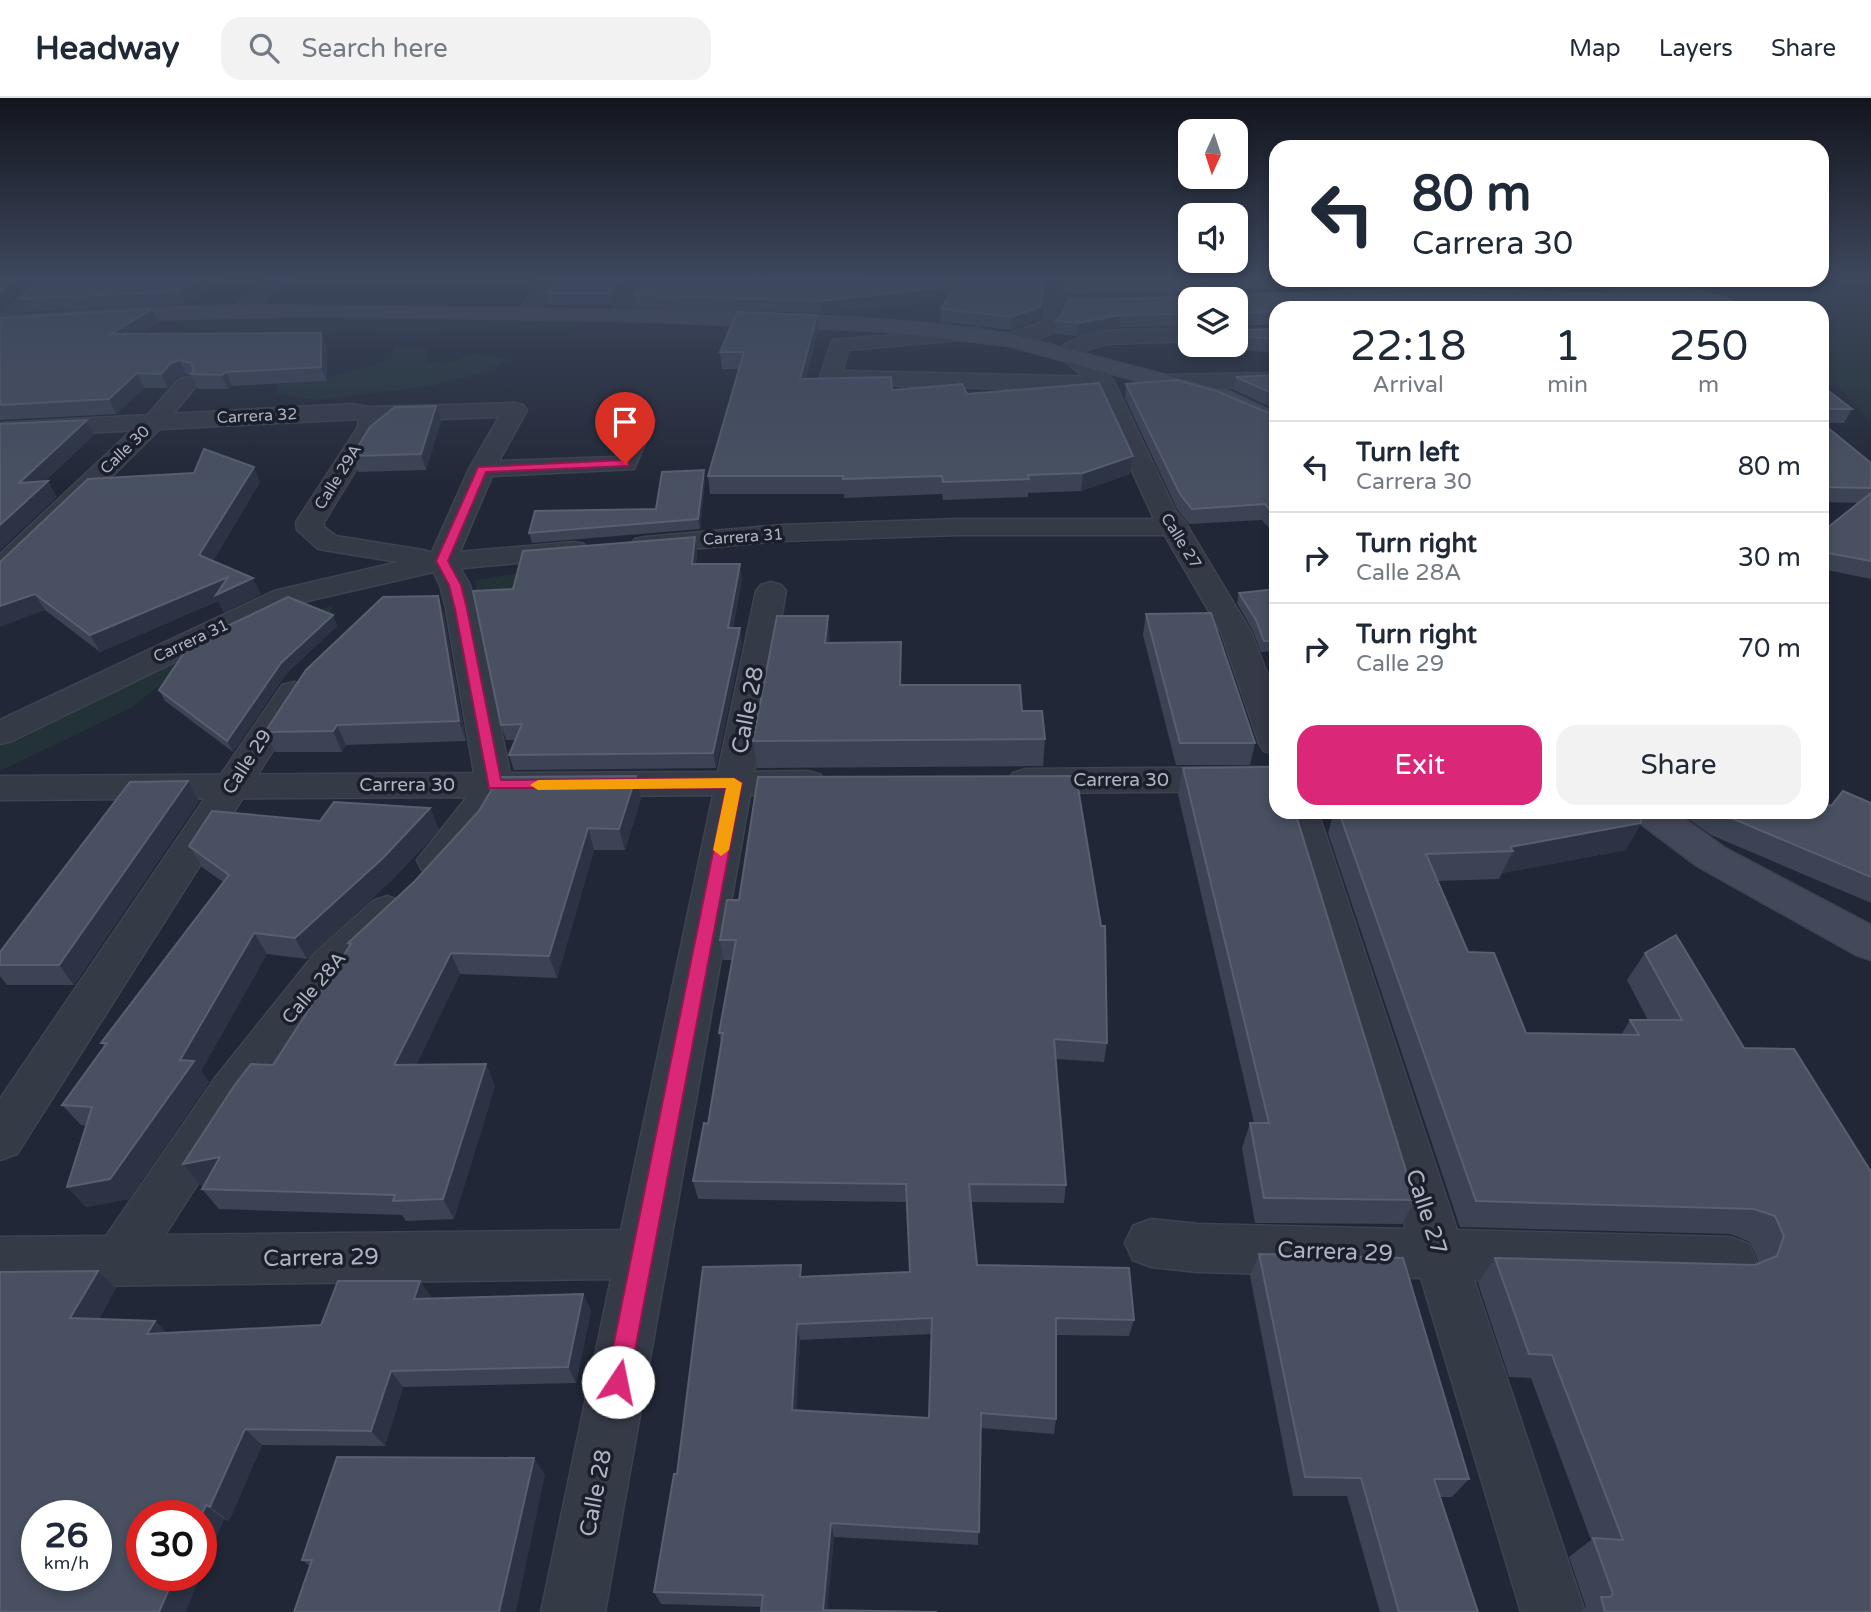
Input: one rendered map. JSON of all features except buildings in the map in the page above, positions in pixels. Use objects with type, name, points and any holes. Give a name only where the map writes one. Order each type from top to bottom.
[{"type":"main road","points":[[1035,346],[1223,397],[1269,419]]},
{"type":"main road","points":[[1659,819],[1711,858],[1871,944]]},
{"type":"street","points":[[839,346],[831,377],[1104,384]]},
{"type":"street","points":[[1067,353],[1074,346]]},
{"type":"street","name":"Calle 27","points":[[1067,353],[1097,374],[1104,384],[1162,512],[1174,527],[1236,632],[1269,724]]},
{"type":"street","points":[[1168,382],[1269,380]]},
{"type":"street","points":[[1223,397],[1250,381]]},
{"type":"street","name":"Calle 30","points":[[0,570],[153,423],[187,384]]},
{"type":"street","name":"Carrera 32","points":[[0,430],[352,411],[372,414],[515,410],[482,470]]},
{"type":"street","name":"Calle 29A","points":[[372,414],[369,427],[310,522],[311,530],[328,543],[442,561]]},
{"type":"street","points":[[378,608],[442,561],[482,470],[625,464],[643,420]]},
{"type":"street","name":"Carrera 31","points":[[0,733],[284,597],[442,561],[782,533],[917,528],[1174,527]]},
{"type":"street","points":[[442,561],[455,585],[461,609],[494,785]]},
{"type":"street","name":"Calle 28","points":[[573,1612],[771,591]]},
{"type":"street","name":"Calle 29","points":[[0,1139],[300,682],[310,673]]},
{"type":"street","name":"Carrera 30","points":[[993,781],[1269,779]]},
{"type":"street","name":"Carrera 30","points":[[0,788],[843,782]]},
{"type":"street","name":"Calle 28A","points":[[119,1261],[231,1092],[331,963],[409,891],[466,827],[494,785]]},
{"type":"street","name":"Calle 27","points":[[1301,819],[1553,1612]]},
{"type":"street","name":"Carrera 29","points":[[1151,1243],[1198,1248],[1730,1262]]},
{"type":"street","name":"Carrera 29","points":[[0,1262],[643,1254]]},
{"type":"shaded area","points":[[1829,346],[1871,346],[1871,421],[1840,389],[1829,385]]},
{"type":"shaded area","points":[[395,347],[427,349],[427,362],[447,364],[470,354],[511,359],[486,371],[432,386],[317,400],[278,394],[277,384],[330,377],[390,360]]},
{"type":"shaded area","points":[[591,568],[478,606],[475,580],[543,570]]},
{"type":"shaded area","points":[[333,605],[327,629],[175,673],[131,708],[0,771],[0,743],[237,636]]},
{"type":"slow traffic","points":[[538,785],[734,783],[721,850]]},
{"type":"route","points":[[618,1382],[734,783],[494,785],[461,609],[455,585],[442,561],[482,470],[625,464]]}]
